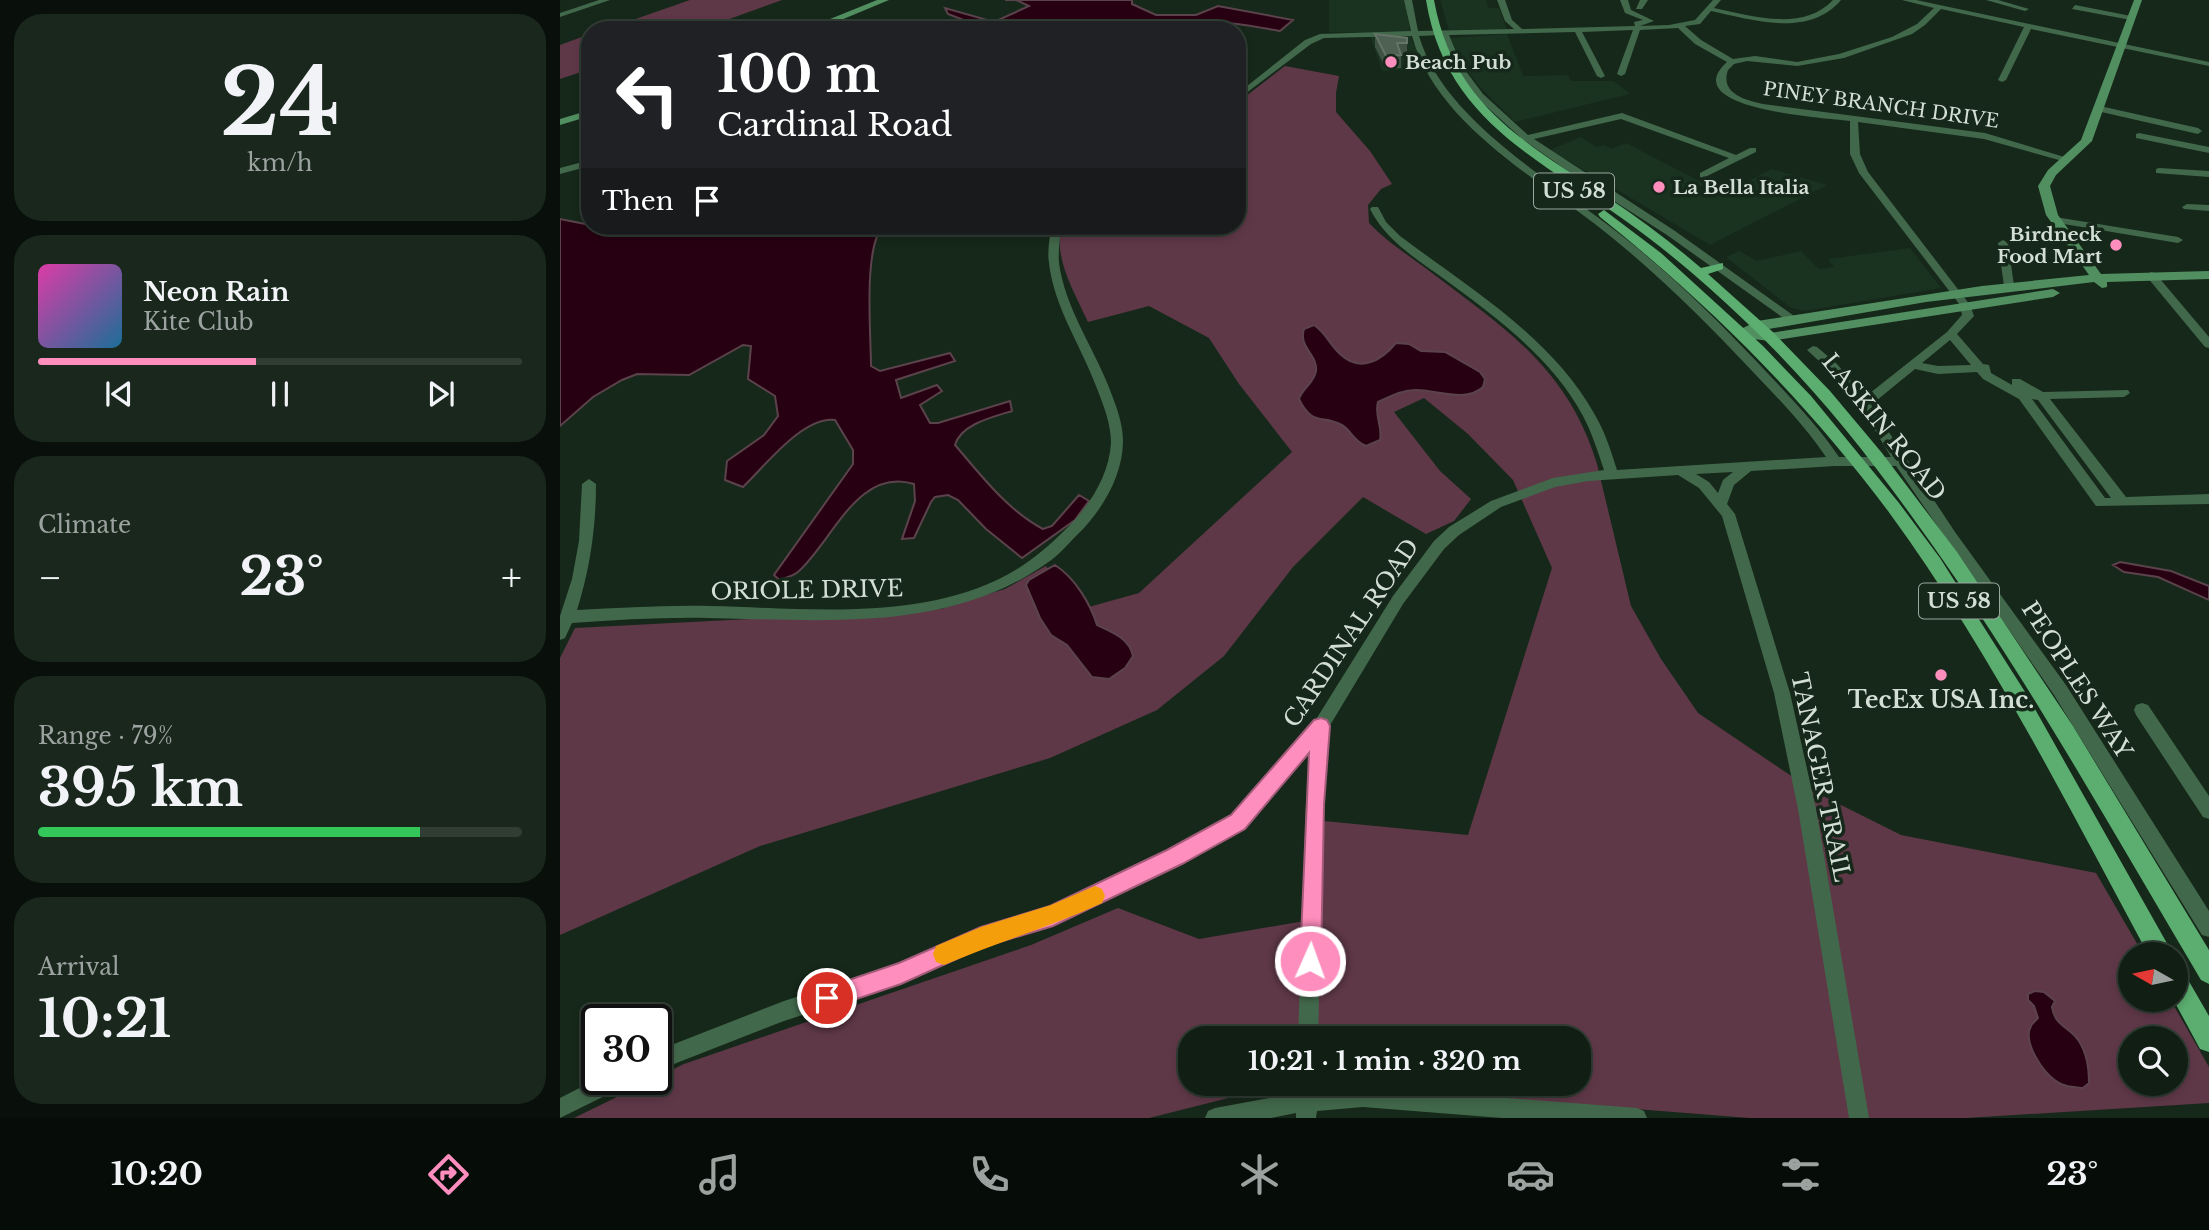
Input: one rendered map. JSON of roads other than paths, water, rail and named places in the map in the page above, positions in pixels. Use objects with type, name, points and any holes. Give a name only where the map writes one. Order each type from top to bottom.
[{"type":"main road","name":"LASKIN ROAD","points":[[1418,0],[1430,35]]},
{"type":"main road","name":"LASKIN ROAD","points":[[1430,0],[1431,55],[1469,107],[1692,284],[1735,336],[1797,392],[1921,546],[1954,593],[2049,751],[2154,942]]},
{"type":"main road","name":"LASKIN ROAD","points":[[1511,140],[1656,238],[1757,325],[1823,392],[1880,461],[1946,549],[2068,721],[2074,748],[2209,972]]},
{"type":"main road","points":[[1698,273],[1718,266]]},
{"type":"main road","points":[[2049,751],[2074,748]]},
{"type":"main road","points":[[2188,1002],[2209,1040]]},
{"type":"street","points":[[560,15],[606,0]]},
{"type":"street","points":[[831,21],[886,0]]},
{"type":"street","name":"LASKIN ROAD","points":[[1408,0],[1430,35],[1455,60],[1511,140],[1670,232],[1793,320]]},
{"type":"street","points":[[1501,0],[1513,26],[1522,32]]},
{"type":"street","points":[[1513,26],[1650,22],[1628,11],[1624,0]]},
{"type":"street","points":[[1246,91],[1318,37],[1336,34],[1636,33],[1697,22],[1717,0]]},
{"type":"street","points":[[1711,9],[1773,20],[1801,19],[1826,13],[1837,0]]},
{"type":"street","points":[[1906,0],[2209,64]]},
{"type":"street","points":[[1990,0],[2025,9]]},
{"type":"street","points":[[2015,24],[2030,0]]},
{"type":"street","points":[[2102,283],[2055,220],[2048,206],[2044,186],[2050,172],[2086,141],[2138,0]]},
{"type":"street","points":[[1680,26],[1698,42],[1732,62],[1751,60],[1798,64],[1829,59],[1913,30],[1939,7]]},
{"type":"street","points":[[2075,7],[2131,18]]},
{"type":"street","points":[[2002,80],[2028,27]]},
{"type":"street","points":[[1601,76],[1612,68],[1636,33]]},
{"type":"street","points":[[1580,34],[1612,68]]},
{"type":"street","name":"PINEY BRANCH DRIVE","points":[[1732,62],[1721,76],[1723,86],[1735,98],[1763,107],[1985,136],[2066,159]]},
{"type":"street","points":[[2100,109],[2198,131]]},
{"type":"street","points":[[560,122],[581,116]]},
{"type":"street","points":[[1511,140],[1617,116],[1631,118],[1736,158]]},
{"type":"street","points":[[1854,120],[1855,154],[1864,173],[1960,299],[1968,316],[1951,334],[1864,404]]},
{"type":"street","points":[[2139,136],[2206,161]]},
{"type":"street","points":[[1703,175],[1753,150]]},
{"type":"street","points":[[2159,171],[2206,161]]},
{"type":"street","points":[[560,171],[581,165]]},
{"type":"street","points":[[2187,206],[2209,208]]},
{"type":"street","points":[[1375,209],[1382,223],[1396,237],[1500,315],[1545,358],[1586,410],[1612,474]]},
{"type":"street","points":[[2055,220],[2178,240]]},
{"type":"street","points":[[1656,238],[1670,232]]},
{"type":"street","name":"ORIOLE DRIVE","points":[[568,617],[667,612],[857,614],[919,609],[976,596],[1048,557],[1074,533],[1094,506],[1108,477],[1117,444],[1113,417],[1066,302],[1055,267],[1056,235]]},
{"type":"street","points":[[2003,243],[2009,286]]},
{"type":"street","points":[[1735,336],[1770,337],[1960,299],[2009,286],[2156,281],[2209,275]]},
{"type":"street","points":[[2156,281],[2209,286]]},
{"type":"street","points":[[2156,281],[2209,344]]},
{"type":"street","points":[[1735,336],[1757,325],[1960,299],[2043,294],[2102,283]]},
{"type":"street","points":[[1951,334],[1987,376],[2023,396],[2101,503],[2209,499]]},
{"type":"street","name":"LASKIN ROAD","points":[[1735,336],[1808,423],[1835,461]]},
{"type":"street","name":"PEOPLES WAY","points":[[1813,350],[1833,367],[1864,404],[1900,462],[2012,620],[2068,721],[2209,928]]},
{"type":"street","points":[[1913,365],[1938,370],[1978,366],[1994,370],[2041,396],[2122,502]]},
{"type":"street","points":[[2023,396],[2124,393]]},
{"type":"street","name":"CARDINAL ROAD","points":[[672,1055],[784,1011],[901,973],[981,937],[1053,915],[1153,869],[1238,822],[1321,726],[1398,600],[1427,559],[1454,531],[1496,504],[1553,483],[1612,474],[1835,461],[1900,462]]},
{"type":"street","points":[[1721,503],[1728,483],[1746,468]]},
{"type":"street","name":"TANAGER TRAIL","points":[[1681,471],[1704,485],[1728,514],[1782,693],[1797,757],[1837,975],[1859,1118]]},
{"type":"street","points":[[560,634],[568,617],[584,552],[591,513],[589,484]]},
{"type":"street","name":"PEOPLES WAY","points":[[2142,710],[2209,811]]},
{"type":"street","points":[[1308,1026],[1315,804],[1321,726]]},
{"type":"street","points":[[560,1109],[587,1095]]},
{"type":"street","points":[[1215,1118],[1307,1101],[1363,1097],[1637,1118]]},
{"type":"place","name":"Beach Pub","points":[[1391,62]]},
{"type":"place","name":"La Bella Italia","points":[[1659,187]]},
{"type":"place","name":"Birdneck Food Mart","points":[[2116,245]]},
{"type":"place","name":"TecEx USA Inc.","points":[[1941,675]]}]
